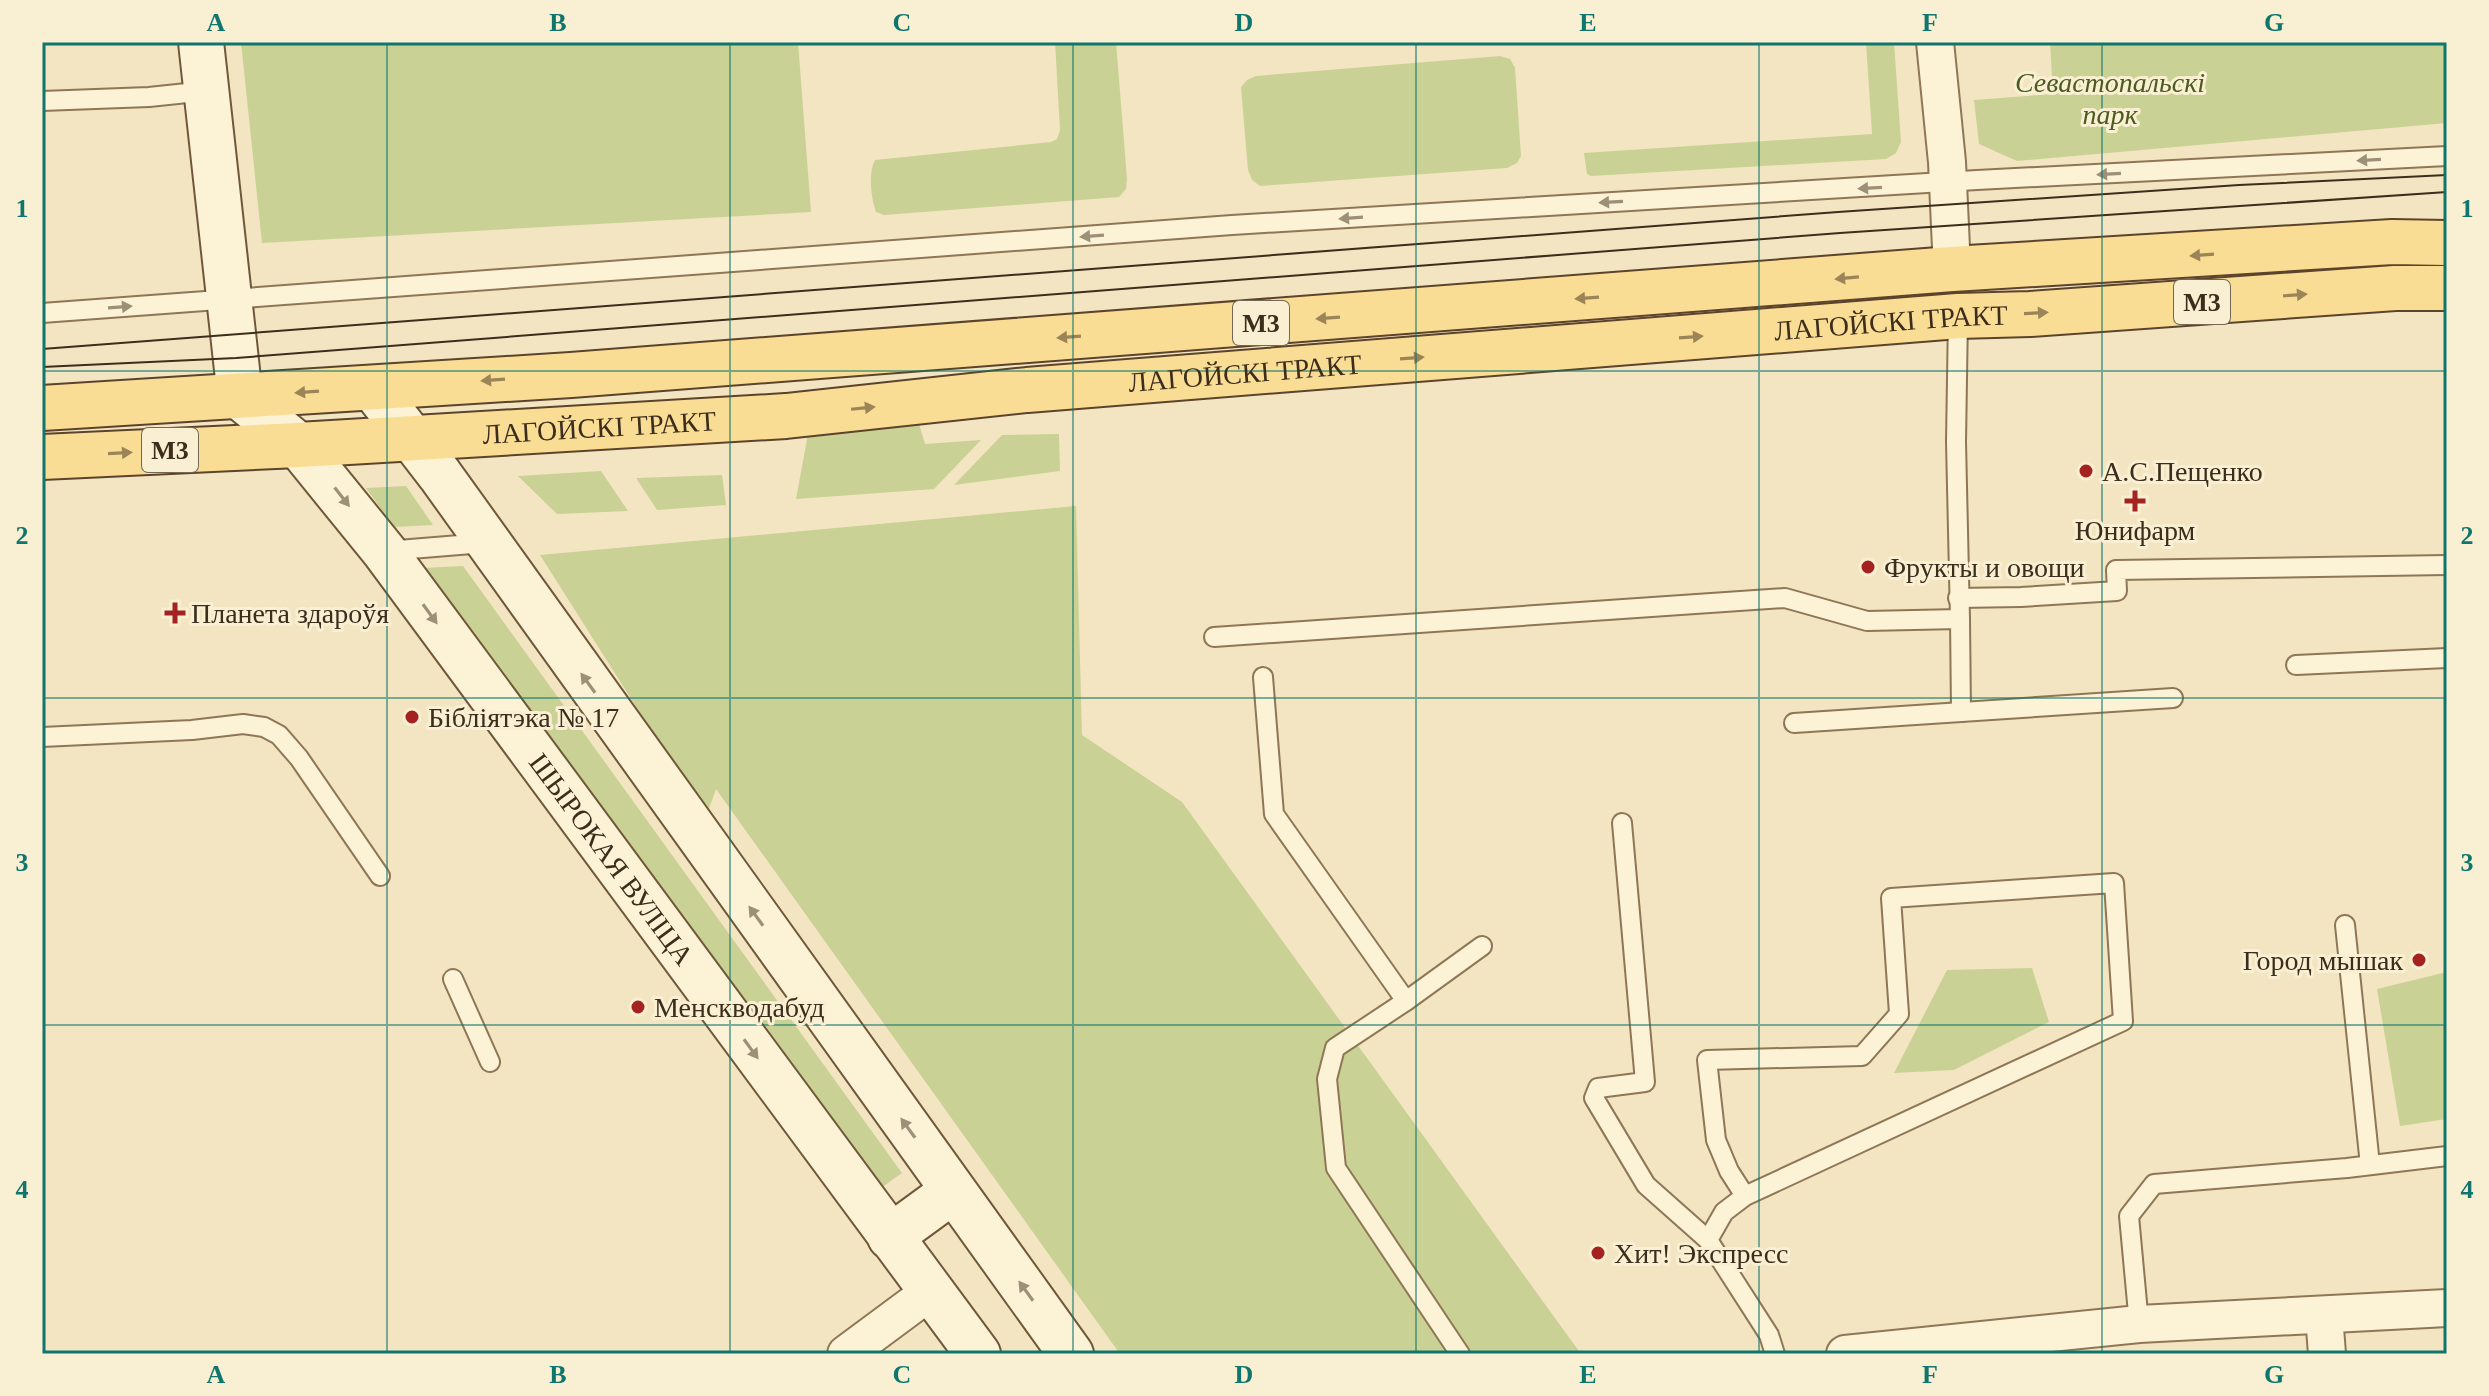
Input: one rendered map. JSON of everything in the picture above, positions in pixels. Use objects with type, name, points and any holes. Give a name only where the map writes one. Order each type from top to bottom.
[{"type":"main road","points":[[201,42],[240,397]]},
{"type":"main road","name":"ЛАГОЙСКІ ТРАКТ","points":[[42,408],[373,388],[1952,269],[2392,242],[2447,243]]},
{"type":"main road","points":[[1952,269],[1958,316]]},
{"type":"main road","name":"ЛАГОЙСКІ ТРАКТ","points":[[42,457],[786,416],[1027,390],[1958,316],[2045,313],[2395,288],[2447,288]]},
{"type":"main road","points":[[373,388],[440,475],[1071,1354]]},
{"type":"main road","name":"ШЫРОКАЯ ВУЛІЦА","points":[[240,397],[298,445],[384,551],[978,1354]]},
{"type":"main road","points":[[440,475],[437,464],[441,453],[448,445],[468,434]]},
{"type":"main road","points":[[890,1237],[953,1191]]},
{"type":"street","points":[[1935,42],[1948,182],[1952,269]]},
{"type":"street","points":[[846,1354],[931,1291]]},
{"type":"street","points":[[1845,1354],[2139,1324],[2447,1308]]},
{"type":"street","points":[[2324,1315],[2327,1354]]},
{"type":"lane","points":[[42,101],[149,97],[206,91]]},
{"type":"lane","points":[[42,313],[1232,225],[2447,156]]},
{"type":"lane","points":[[1958,316],[1956,442],[1961,712]]},
{"type":"lane","points":[[384,551],[487,542]]},
{"type":"lane","points":[[1958,598],[2117,591],[2116,570],[2447,565]]},
{"type":"lane","points":[[1214,637],[1785,598],[1867,621],[1960,619]]},
{"type":"lane","points":[[2296,665],[2447,658]]},
{"type":"lane","points":[[1263,677],[1274,814],[1406,1001]]},
{"type":"lane","points":[[1794,723],[2173,698]]},
{"type":"lane","points":[[42,737],[192,730],[243,724],[264,727],[279,735],[299,758],[380,876]]},
{"type":"lane","points":[[1622,823],[1645,1082],[1598,1088],[1594,1098],[1646,1185],[1708,1240],[1769,1335],[1775,1354]]},
{"type":"lane","points":[[1708,1240],[1724,1212],[1745,1196],[2123,1021],[2114,883],[1891,898],[1899,1014],[1862,1056],[1707,1060],[1716,1140],[1729,1171],[1745,1196]]},
{"type":"lane","points":[[2345,925],[2370,1165]]},
{"type":"lane","points":[[1460,1354],[1336,1168],[1327,1079],[1335,1048],[1482,946]]},
{"type":"lane","points":[[453,979],[490,1062]]},
{"type":"lane","points":[[2139,1324],[2129,1216],[2154,1184],[2447,1156]]},
{"type":"green space","points":[[241,42],[798,42],[811,212],[262,243]]},
{"type":"green space","points":[[1055,42],[1116,42],[1127,179],[1126,189],[1119,197],[884,215],[876,212],[871,186],[875,160],[1057,139],[1060,130]]},
{"type":"green space","points":[[1866,42],[1894,42],[1901,142],[1896,153],[1886,159],[1587,174],[1584,153],[1872,134]]},
{"type":"green space","name":"Севастопальскі парк","points":[[2050,42],[2447,42],[2447,123],[2017,161],[1979,144],[1974,100],[2053,94]]},
{"type":"green space","points":[[1500,56],[1510,59],[1515,68],[1521,156],[1517,163],[1507,168],[1260,186],[1252,180],[1248,170],[1241,87],[1247,80],[1256,76]]},
{"type":"green space","points":[[919,424],[925,444],[981,440],[934,489],[796,499],[808,434]]},
{"type":"green space","points":[[1059,434],[1060,471],[954,485],[1002,435]]},
{"type":"green space","points":[[601,471],[628,511],[557,514],[518,476]]},
{"type":"green space","points":[[722,475],[726,505],[657,510],[636,478]]},
{"type":"green space","points":[[406,486],[433,525],[394,527],[366,488]]},
{"type":"green space","points":[[1076,506],[1082,735],[1182,802],[1581,1354],[1120,1354],[716,789],[706,817],[540,555]]},
{"type":"green space","points":[[463,566],[902,1173],[874,1193],[422,568]]},
{"type":"green space","points":[[2032,968],[2049,1022],[1954,1070],[1894,1073],[1947,970]]},
{"type":"green space","points":[[2447,972],[2447,1119],[2400,1126],[2377,989]]},
{"type":"tram line","points":[[42,349],[1838,212],[2239,185],[2447,175]]},
{"type":"tram line","points":[[42,367],[236,358],[1840,233],[2447,192]]},
{"type":"place","name":"А.С.Пещенко","points":[[2086,471]]},
{"type":"place","name":"Юнифарм","points":[[2135,501]]},
{"type":"place","name":"Фрукты и овощи","points":[[1868,567]]},
{"type":"place","name":"Планета здароўя","points":[[175,613]]},
{"type":"place","name":"Бібліятэка № 17","points":[[412,717]]},
{"type":"place","name":"Город мышак","points":[[2419,960]]},
{"type":"place","name":"Менскводабуд","points":[[638,1007]]},
{"type":"place","name":"Хит! Экспресс","points":[[1598,1253]]}]
